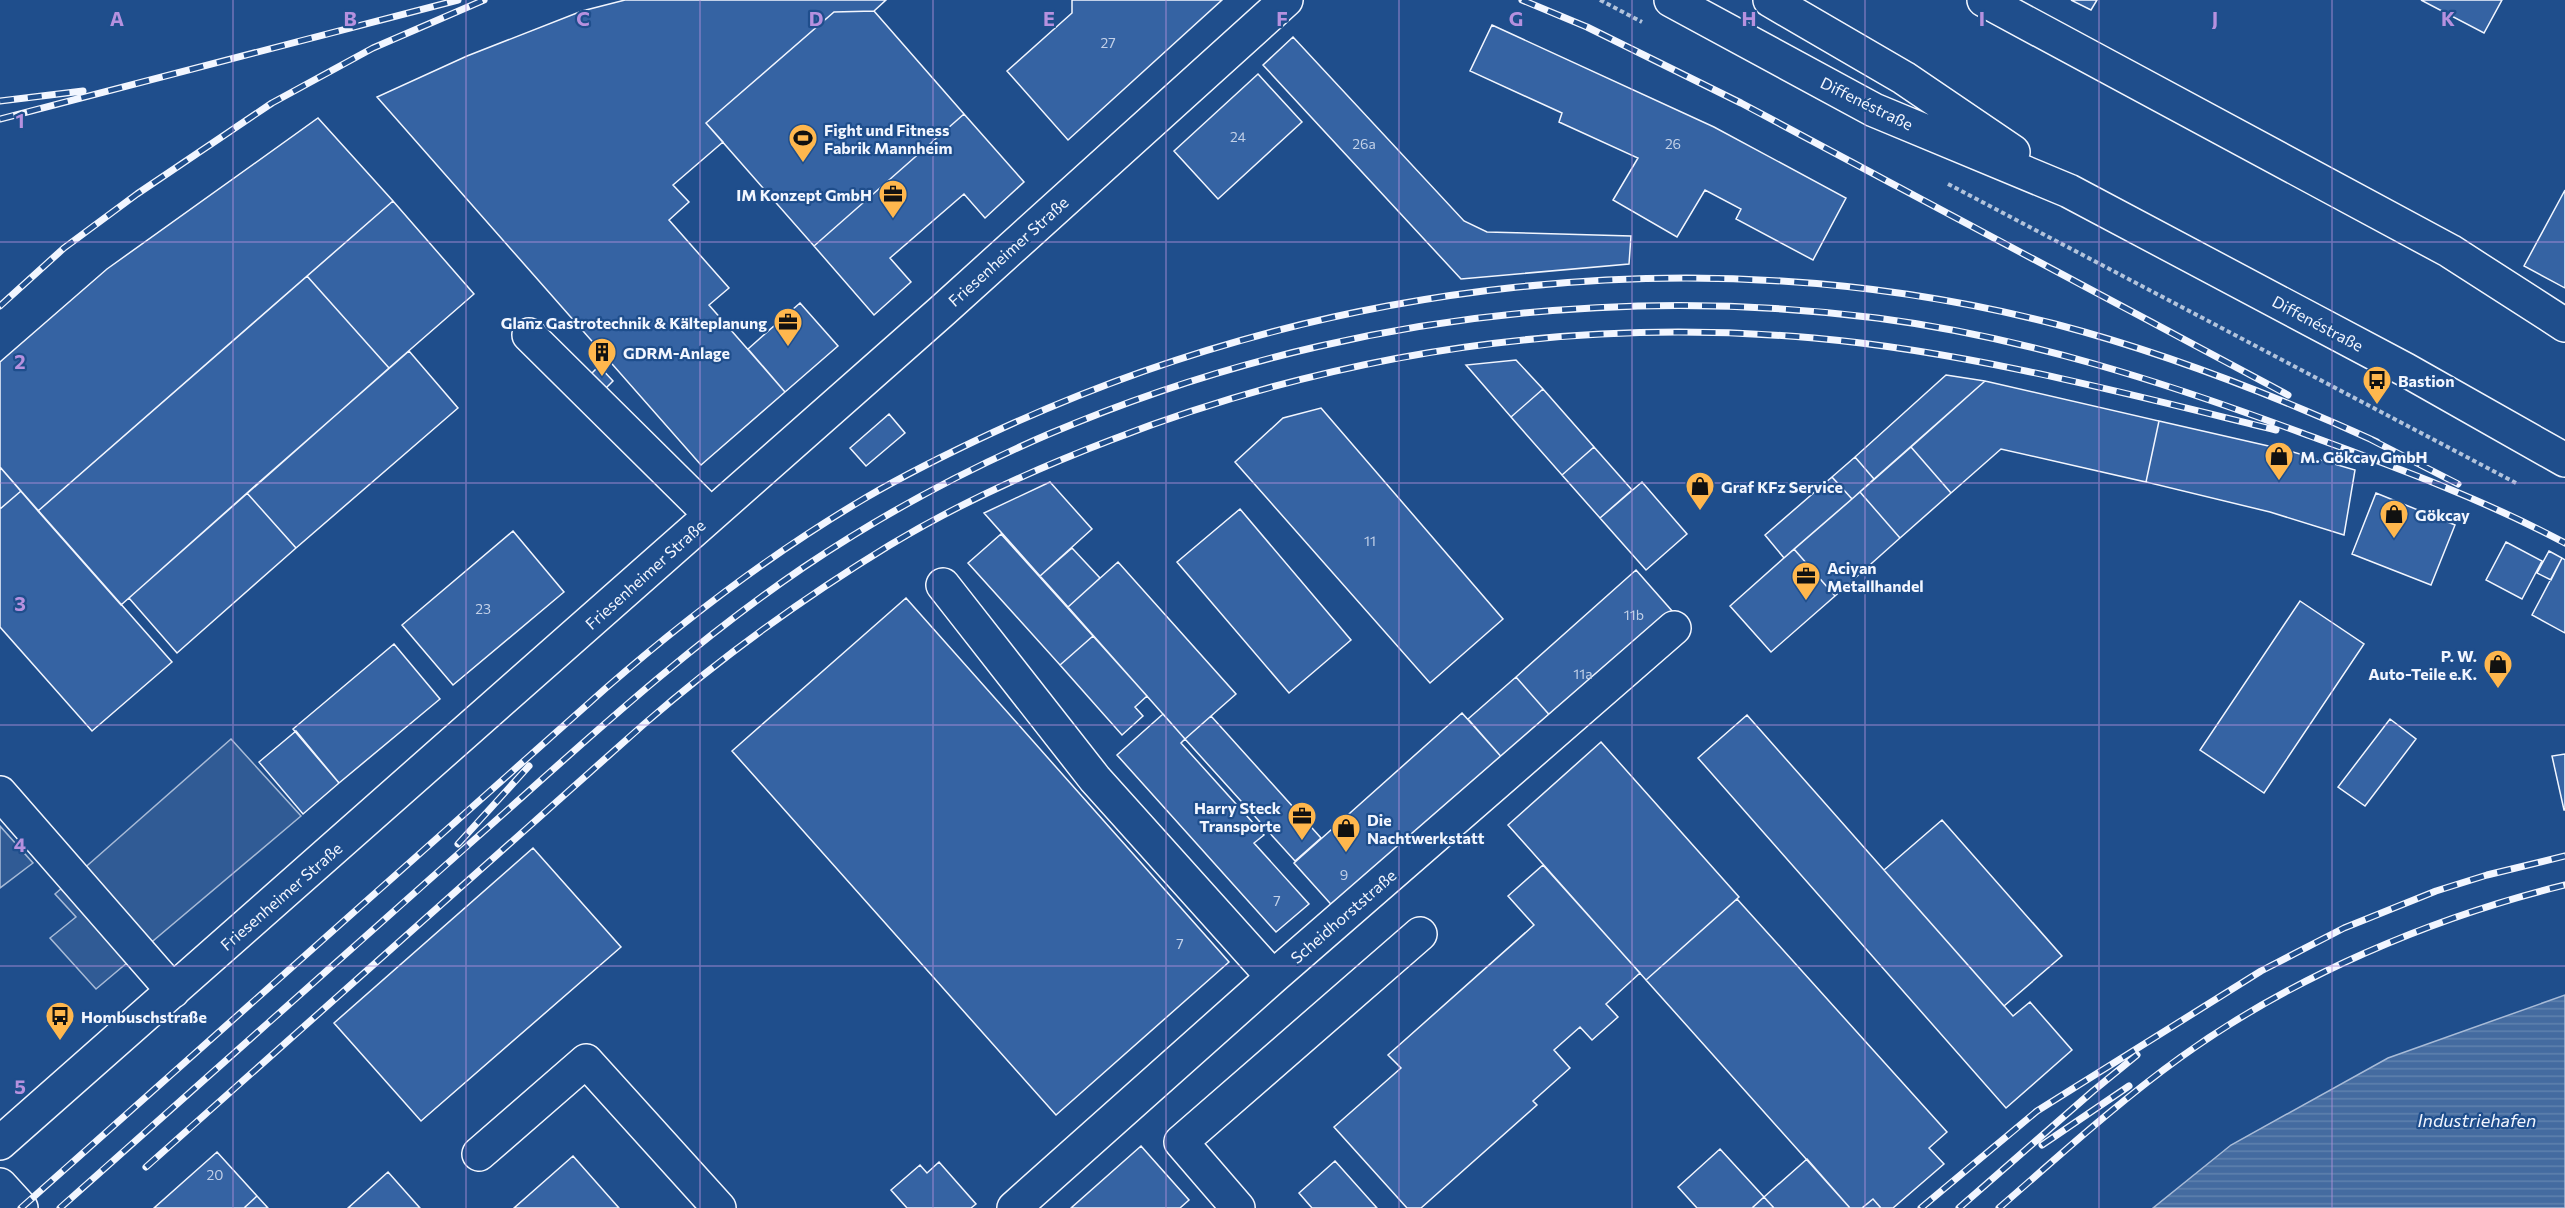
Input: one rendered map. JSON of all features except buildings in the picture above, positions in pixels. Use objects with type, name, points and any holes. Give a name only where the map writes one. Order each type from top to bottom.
[{"type":"street","name":"Friesenheimer Straße","points":[[3,1136],[173,991],[942,311],[1286,0]]},
{"type":"street","name":"Diffenéstraße","points":[[1671,0],[1874,110],[2069,191],[2406,370],[2565,460]]},
{"type":"street","name":"Diffenéstraße","points":[[1770,0],[1904,78],[2069,191]]},
{"type":"street","points":[[1984,0],[2450,251],[2565,325]]},
{"type":"street","points":[[529,335],[711,515]]},
{"type":"street","points":[[943,585],[1095,779],[1273,976]]},
{"type":"street","name":"Scheidhorststraße","points":[[1014,1208],[1273,976],[1674,628]]},
{"type":"street","points":[[0,794],[173,991]]},
{"type":"street","points":[[1238,1208],[1181,1142],[1420,934]]},
{"type":"street","points":[[479,1154],[586,1061],[719,1208]]},
{"type":"street","points":[[0,1185],[21,1208]]},
{"type":"path","points":[[1600,0],[1653,28]]},
{"type":"path","points":[[1947,183],[2516,483]]},
{"type":"shaded area","points":[[231,739],[301,816],[96,989],[50,938],[76,917],[55,894]]},
{"type":"shaded area","points":[[0,826],[33,863],[0,888]]},
{"type":"water","name":"Industriehafen","points":[[2565,995],[2565,1208],[2153,1208],[2231,1145],[2388,1058]]},
{"type":"railway","points":[[0,119],[458,0]]},
{"type":"railway","points":[[0,306],[64,248],[137,194],[272,103],[373,48],[484,0]]},
{"type":"railway","points":[[1522,0],[1587,27],[1741,103],[2288,395]]},
{"type":"railway","points":[[0,101],[83,91]]},
{"type":"railway","points":[[21,1208],[606,688],[732,587],[832,518],[898,480],[994,432],[1119,380],[1249,338],[1381,307],[1516,287],[1651,279],[1787,282],[1922,297],[2055,324],[2096,335],[2219,376],[2377,442]]},
{"type":"railway","points":[[60,1208],[635,698],[718,630],[804,567],[924,494],[1051,433],[1182,384],[1318,346],[1456,321],[1597,308],[1737,307],[1877,318],[1932,326],[2040,349],[2198,396],[2336,445],[2436,484],[2501,511],[2565,543]]},
{"type":"railway","points":[[146,1167],[643,725],[763,630],[890,545],[971,501],[1083,451],[1196,410],[1282,384],[1369,364],[1456,348],[1545,338],[1634,333],[1724,333],[1814,338],[1931,353],[2046,375],[2276,430]]},
{"type":"railway","points":[[2370,439],[2458,484]]},
{"type":"railway","points":[[458,844],[529,766]]},
{"type":"railway","points":[[1921,1208],[2037,1111],[2261,971],[2344,928],[2436,891],[2487,875],[2565,856]]},
{"type":"railway","points":[[1999,1208],[2088,1130],[2157,1075],[2224,1028],[2269,1001],[2316,976],[2415,932],[2515,898],[2565,885]]},
{"type":"railway","points":[[1959,1208],[2137,1055]]},
{"type":"railway","points":[[2042,1145],[2129,1086]]},
{"type":"place","name":"Fight und Fitness Fabrik Mannheim","points":[[803,164]]},
{"type":"place","name":"IM Konzept GmbH","points":[[893,220]]},
{"type":"place","name":"Glanz Gastrotechnik & Kälteplanung","points":[[788,348]]},
{"type":"place","name":"GDRM-Anlage","points":[[602,378]]},
{"type":"place","name":"Bastion","points":[[2377,406]]},
{"type":"place","name":"M. Gökcay GmbH","points":[[2279,482]]},
{"type":"place","name":"Graf KFz Service","points":[[1700,512]]},
{"type":"place","name":"Gökcay","points":[[2394,540]]},
{"type":"place","name":"Aciyan Metallhandel","points":[[1806,602]]},
{"type":"place","name":"P. W. Auto-Teile e.K.","points":[[2498,690]]},
{"type":"place","name":"Harry Steck Transporte","points":[[1302,842]]},
{"type":"place","name":"Die Nachtwerkstatt","points":[[1346,854]]},
{"type":"place","name":"Hombuschstraße","points":[[60,1042]]}]
